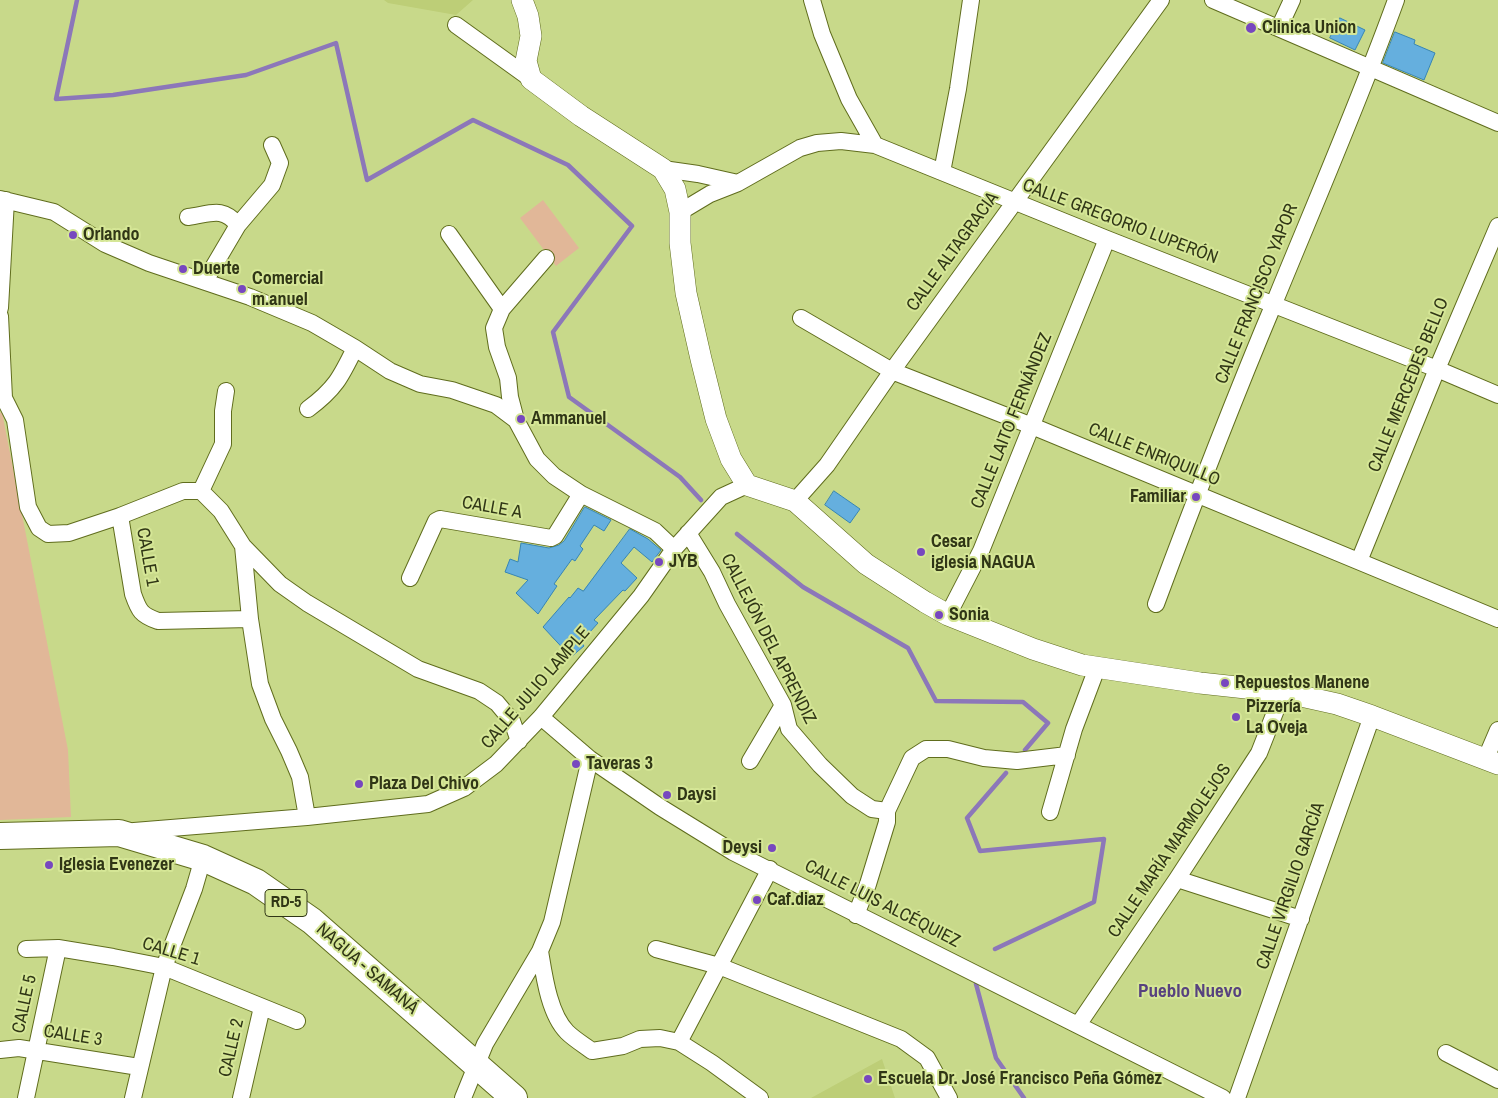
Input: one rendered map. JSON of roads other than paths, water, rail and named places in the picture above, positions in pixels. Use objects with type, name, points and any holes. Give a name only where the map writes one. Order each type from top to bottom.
[{"type":"main road","name":"NAGUA - SAMANÁ","points":[[0,836],[119,832],[203,858],[256,882],[312,921],[514,1098]]},
{"type":"street","points":[[522,0],[528,16],[531,36],[526,62],[531,79]]},
{"type":"street","points":[[812,0],[822,34],[850,99],[875,145]]},
{"type":"street","points":[[942,172],[958,89],[971,0]]},
{"type":"street","name":"CALLE ALTAGRACIA","points":[[795,502],[827,465],[892,371],[1161,0]]},
{"type":"street","points":[[1213,0],[1498,123]]},
{"type":"street","points":[[1279,28],[1292,0]]},
{"type":"street","name":"CALLE FRANCISCO YAPOR","points":[[1156,604],[1197,494],[1372,67],[1396,0]]},
{"type":"street","points":[[456,26],[580,116],[663,170],[675,189],[680,212],[680,243],[686,293],[716,419],[731,459],[746,485],[795,502],[866,564],[948,615],[1033,650],[1097,668],[1200,683],[1283,692],[1337,704],[1492,761],[1498,730]]},
{"type":"street","name":"CALLE GREGORIO LUPERÓN","points":[[680,212],[710,194],[738,183],[800,148],[817,143],[841,141],[875,145],[1107,239],[1274,303],[1498,395]]},
{"type":"street","points":[[205,281],[238,225],[272,185],[280,163],[272,145]]},
{"type":"street","points":[[663,170],[698,174],[738,183]]},
{"type":"street","points":[[0,308],[3,199],[54,212],[105,244],[149,263],[250,297],[312,323],[397,374],[420,384],[452,390],[496,405],[516,420]]},
{"type":"street","points":[[188,217],[223,212],[238,225]]},
{"type":"street","name":"CALLE MERCEDES BELLO","points":[[1360,560],[1437,369],[1498,226]]},
{"type":"street","points":[[449,234],[502,309]]},
{"type":"street","name":"CALLE LAITO FERNÁNDEZ","points":[[948,615],[981,551],[1107,239]]},
{"type":"street","points":[[546,258],[502,309],[494,328],[496,347],[508,378],[510,397],[516,420],[537,459],[554,476],[581,494],[655,531],[674,549]]},
{"type":"street","points":[[0,316],[2,399],[15,420],[28,506],[39,528],[48,534],[70,533],[183,491],[202,491],[221,511],[243,546],[280,584],[307,604],[418,669],[479,691],[497,702],[512,720],[519,741]]},
{"type":"street","name":"CALLE ENRIQUILLO","points":[[801,318],[892,371],[1360,560],[1498,619]]},
{"type":"street","points":[[308,410],[323,398],[340,378],[355,348]]},
{"type":"street","points":[[202,491],[222,444],[223,410],[226,391]]},
{"type":"street","name":"CALLE JULIO LAMPLE","points":[[119,832],[306,817],[428,804],[464,788],[496,764],[541,717],[640,596],[674,549],[721,496],[746,485]]},
{"type":"street","name":"CALLE A","points":[[410,578],[436,521],[440,519],[551,538],[555,536],[581,494]]},
{"type":"street","name":"CALLE 1","points":[[120,516],[133,594],[136,604],[144,616],[158,621],[250,619]]},
{"type":"street","name":"CALLEJÓN DEL APRENDIZ","points":[[688,533],[712,572],[727,604],[783,705],[789,729],[820,765],[852,796],[872,809],[887,811]]},
{"type":"street","points":[[243,546],[250,619],[260,684],[273,719],[300,777],[306,817]]},
{"type":"street","points":[[1050,812],[1074,729],[1097,668]]},
{"type":"street","name":"CALLE MARÍA MARMOLEJOS","points":[[1078,1025],[1177,879],[1259,753],[1283,692]]},
{"type":"street","points":[[750,761],[783,705]]},
{"type":"street","name":"CALLE VIRGILIO GARCÍA","points":[[1237,1098],[1372,716]]},
{"type":"street","name":"CALLE LUIS ALCÉQUIEZ","points":[[541,717],[590,760],[668,812],[733,852],[1223,1098]]},
{"type":"street","points":[[856,915],[868,884],[887,822],[887,811],[912,758],[926,749],[948,749],[984,758],[1017,762],[1067,755]]},
{"type":"street","points":[[463,1098],[476,1064],[490,1036],[540,951],[552,922],[590,760]]},
{"type":"street","points":[[133,1098],[164,967],[194,889],[203,858]]},
{"type":"street","points":[[679,1042],[770,869]]},
{"type":"street","points":[[1177,879],[1301,919]]},
{"type":"street","name":"CALLE 1","points":[[26,949],[58,948],[164,967],[297,1021]]},
{"type":"street","name":"CALLE 5","points":[[26,1098],[58,948]]},
{"type":"street","points":[[656,949],[719,966],[901,1039],[927,1058],[949,1098]]},
{"type":"street","points":[[540,951],[546,983],[561,1025],[568,1033],[592,1051],[623,1046],[640,1039],[660,1038],[679,1042],[760,1098]]},
{"type":"street","name":"CALLE 2","points":[[241,1098],[262,1007]]},
{"type":"street","name":"CALLE 3","points":[[0,1050],[19,1048],[140,1067]]},
{"type":"street","points":[[1446,1053],[1498,1080]]},
{"type":"waterway","points":[[77,0],[56,99],[113,95],[246,75],[336,43],[367,180],[473,120],[568,165],[632,226],[553,332],[569,397],[680,477],[701,500]]},
{"type":"waterway","points":[[737,534],[803,587],[908,648],[936,701],[1023,702],[1048,723],[1025,750]]},
{"type":"waterway","points":[[995,949],[1094,902],[1104,839],[980,851],[967,818],[1006,773]]},
{"type":"waterway","points":[[976,984],[996,1058],[1024,1098]]},
{"type":"place","name":"Clinica Union","points":[[1251,28]]},
{"type":"place","name":"Orlando","points":[[73,235]]},
{"type":"place","name":"Duerte","points":[[183,269]]},
{"type":"place","name":"Comercial m.anuel","points":[[242,289]]},
{"type":"place","name":"Ammanuel","points":[[521,419]]},
{"type":"place","name":"Familiar","points":[[1196,497]]},
{"type":"place","name":"Cesar iglesia NAGUA","points":[[921,552]]},
{"type":"place","name":"JYB","points":[[659,562]]},
{"type":"place","name":"Sonia","points":[[939,615]]},
{"type":"place","name":"Repuestos Manene","points":[[1225,683]]},
{"type":"place","name":"Pizzería La Oveja","points":[[1236,717]]},
{"type":"place","name":"Taveras 3","points":[[576,764]]},
{"type":"place","name":"Plaza Del Chivo","points":[[359,784]]},
{"type":"place","name":"Daysi","points":[[667,795]]},
{"type":"place","name":"Deysi","points":[[772,848]]},
{"type":"place","name":"Iglesia Evenezer","points":[[49,865]]},
{"type":"place","name":"Caf.diaz","points":[[757,900]]},
{"type":"place","name":"Escuela Dr. José Francisco Peña Gómez","points":[[868,1079]]},
{"type":"district","name":"Pueblo Nuevo","points":[[1190,992]]}]
